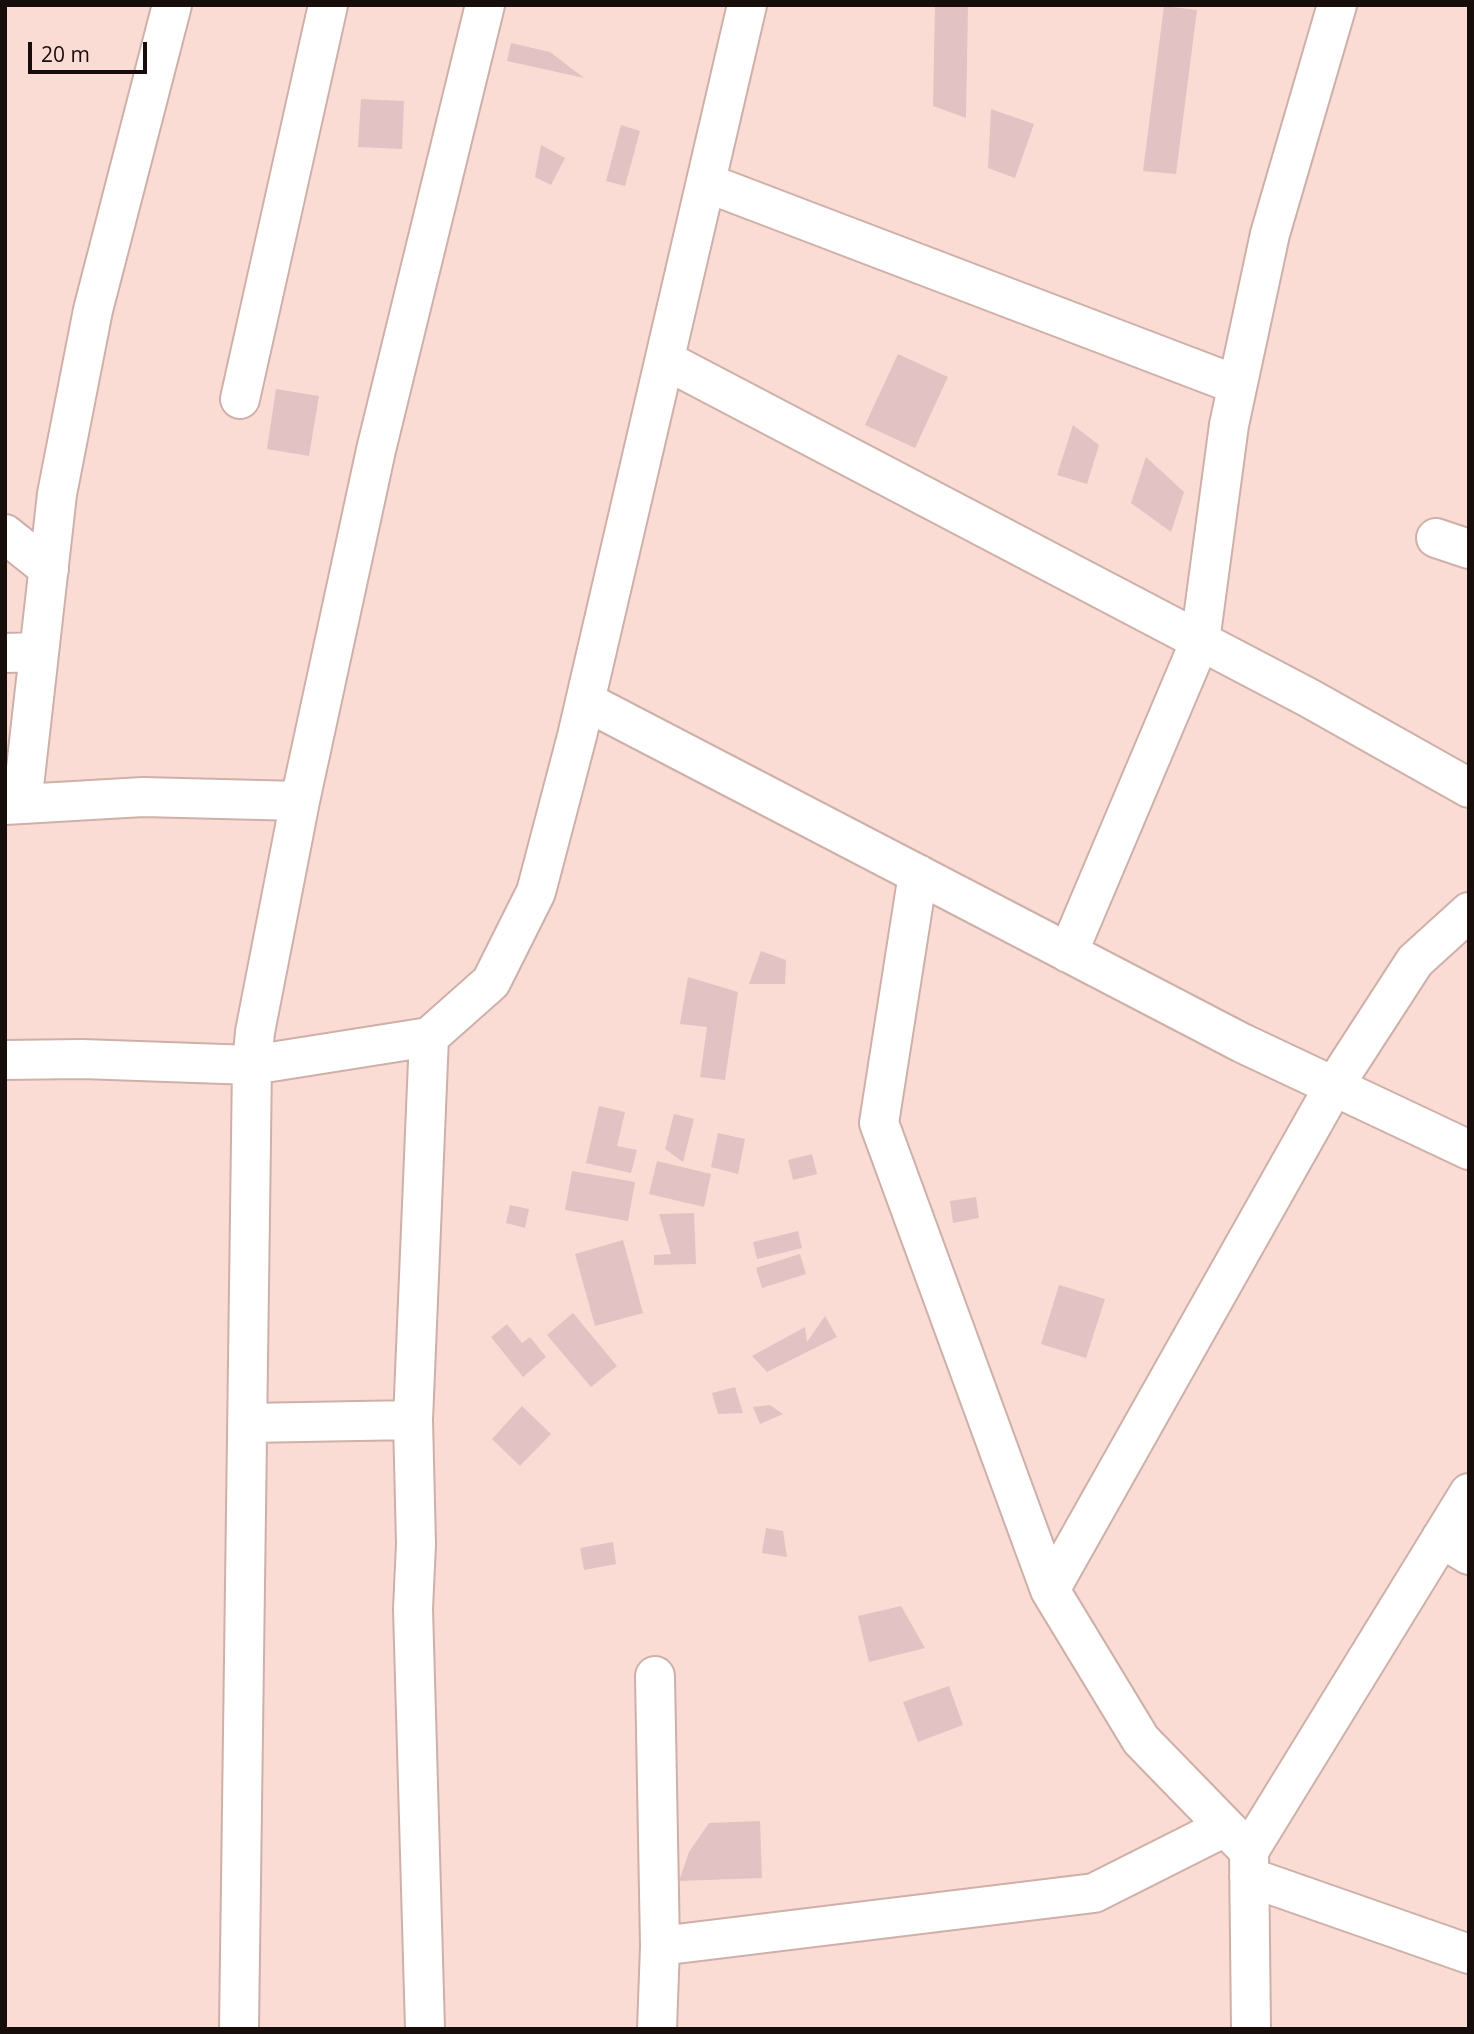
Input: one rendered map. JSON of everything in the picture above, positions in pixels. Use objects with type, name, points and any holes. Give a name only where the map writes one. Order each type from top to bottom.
[{"type":"street","points":[[172,5],[93,310],[57,494],[49,569],[22,652],[14,804],[143,797],[300,801]]},
{"type":"street","points":[[240,398],[328,5]]},
{"type":"street","points":[[5,1060],[82,1059],[252,1065],[429,1037],[491,982],[536,892],[585,701],[747,5]]},
{"type":"street","points":[[1068,953],[1200,641],[1228,425],[1270,234],[1337,5]]},
{"type":"street","points":[[239,2029],[252,1065],[255,1032],[300,801],[376,450],[483,6]]},
{"type":"street","points":[[707,183],[1237,385]]},
{"type":"street","points":[[665,360],[1200,641],[1469,788]]},
{"type":"street","points":[[5,534],[49,569]]},
{"type":"street","points":[[585,701],[1068,953],[1469,1150]]},
{"type":"street","points":[[918,874],[878,1123],[1050,1590],[1141,1741],[1241,1851],[1469,1954]]},
{"type":"street","points":[[1050,1590],[1334,1086],[1415,961],[1469,912]]},
{"type":"street","points":[[425,2029],[413,1609],[416,1544],[412,1420],[429,1037]]},
{"type":"street","points":[[248,1423],[412,1420]]},
{"type":"street","points":[[1251,2029],[1241,1851],[1455,1547],[1469,1493]]},
{"type":"street","points":[[655,1676],[660,1945],[657,2029]]},
{"type":"street","points":[[660,1945],[1094,1893],[1241,1851]]},
{"type":"building","points":[[935,5],[968,5],[966,118],[933,106]]},
{"type":"building","points":[[1164,6],[1197,10],[1176,174],[1143,171]]},
{"type":"building","points":[[511,43],[550,52],[584,78],[507,61]]},
{"type":"building","points":[[361,99],[404,101],[402,149],[358,147]]},
{"type":"building","points":[[991,109],[1034,124],[1015,178],[988,168]]},
{"type":"building","points":[[621,125],[640,131],[625,186],[606,181]]},
{"type":"building","points":[[541,145],[565,158],[551,185],[535,177]]},
{"type":"building","points":[[898,354],[948,377],[915,448],[865,425]]},
{"type":"building","points":[[276,389],[319,396],[309,456],[267,449]]},
{"type":"building","points":[[1073,425],[1099,445],[1087,484],[1057,475]]},
{"type":"building","points":[[1146,457],[1184,492],[1171,532],[1131,503]]},
{"type":"building","points":[[761,951],[786,960],[785,984],[749,984]]},
{"type":"building","points":[[688,977],[738,992],[725,1080],[700,1077],[707,1027],[680,1024]]},
{"type":"building","points":[[599,1106],[625,1112],[617,1146],[637,1150],[631,1173],[586,1163]]},
{"type":"building","points":[[674,1114],[694,1119],[683,1162],[665,1149]]},
{"type":"building","points":[[718,1133],[745,1139],[738,1174],[711,1167]]},
{"type":"building","points":[[812,1154],[817,1174],[793,1180],[788,1160]]},
{"type":"building","points":[[657,1161],[711,1174],[704,1207],[649,1194]]},
{"type":"building","points":[[572,1171],[635,1182],[628,1221],[565,1210]]},
{"type":"building","points":[[976,1197],[979,1218],[953,1223],[950,1201]]},
{"type":"building","points":[[510,1205],[529,1209],[525,1228],[506,1223]]},
{"type":"building","points":[[694,1213],[696,1264],[654,1265],[654,1255],[671,1254],[659,1214]]},
{"type":"building","points":[[798,1231],[802,1248],[757,1259],[753,1242]]},
{"type":"building","points":[[623,1240],[643,1313],[595,1326],[575,1254]]},
{"type":"building","points":[[800,1254],[806,1274],[762,1288],[756,1268]]},
{"type":"building","points":[[1059,1285],[1105,1299],[1086,1358],[1041,1344]]},
{"type":"building","points":[[573,1313],[617,1366],[591,1387],[547,1335]]},
{"type":"building","points":[[825,1316],[837,1337],[767,1372],[752,1356],[805,1327],[807,1342]]},
{"type":"building","points":[[507,1324],[522,1343],[530,1337],[546,1357],[523,1377],[491,1337]]},
{"type":"building","points":[[735,1387],[743,1413],[718,1414],[712,1393]]},
{"type":"building","points":[[770,1405],[783,1414],[760,1424],[753,1407]]},
{"type":"building","points":[[522,1406],[551,1434],[520,1466],[492,1439]]},
{"type":"building","points":[[766,1528],[783,1531],[787,1557],[762,1553]]},
{"type":"building","points":[[613,1542],[616,1564],[584,1570],[580,1548]]},
{"type":"building","points":[[901,1606],[925,1648],[869,1662],[858,1616]]},
{"type":"building","points":[[949,1686],[963,1725],[918,1742],[903,1702]]},
{"type":"building","points":[[760,1821],[762,1878],[679,1881],[689,1852],[709,1823]]}]
